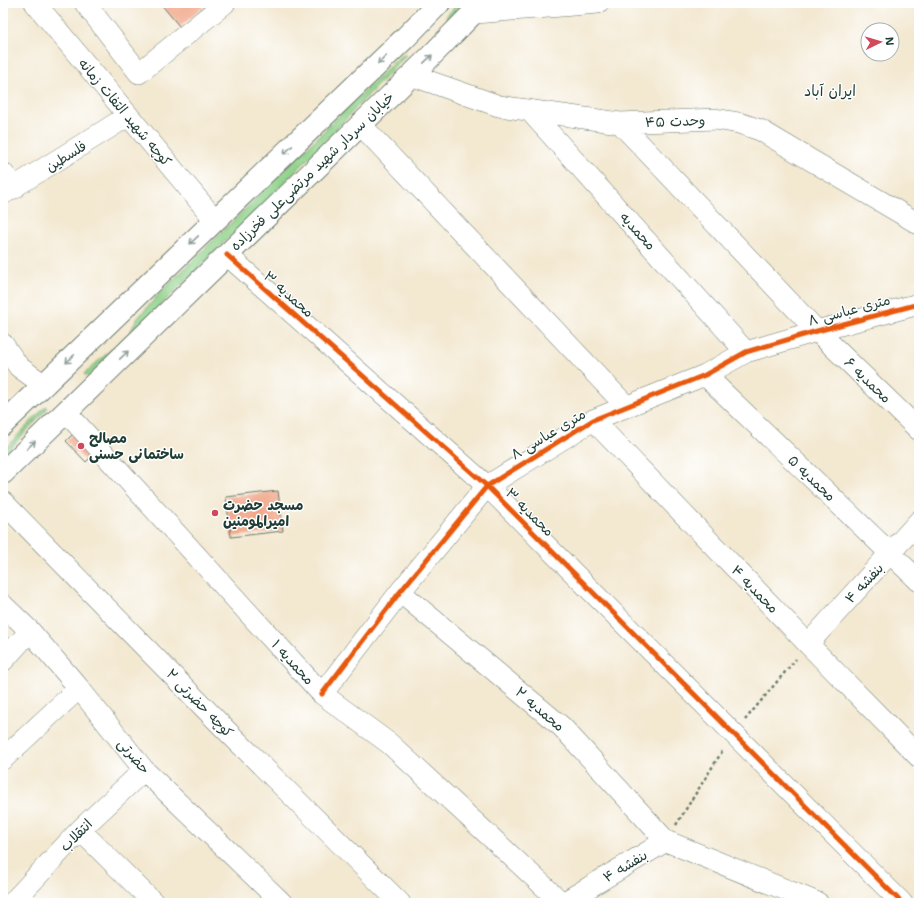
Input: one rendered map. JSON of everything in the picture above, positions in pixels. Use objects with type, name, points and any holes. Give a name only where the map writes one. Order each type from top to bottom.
[{"type":"main road","points":[[3,424],[439,3]]},
{"type":"main road","name":"خیابان سردار شهید مرتضی‌علی فخرزاده","points":[[3,473],[361,125],[479,8]]},
{"type":"main road","points":[[44,385],[66,412]]},
{"type":"street","name":"کوچه شهید التفات زمانه","points":[[35,3],[215,220]]},
{"type":"street","points":[[85,3],[140,72],[223,4]]},
{"type":"street","points":[[479,8],[598,3]]},
{"type":"street","name":"وحدت ۴۵","points":[[411,75],[499,106],[620,123],[715,119],[739,123],[753,127],[918,217]]},
{"type":"street","name":"محمدیه","points":[[529,110],[746,352]]},
{"type":"street","name":"فلسطین","points":[[7,185],[128,116]]},
{"type":"street","name":"محمدیه ۶","points":[[620,123],[817,331],[919,430]]},
{"type":"street","points":[[361,125],[627,407]]},
{"type":"street","name":"محمدیه ۳","points":[[227,255],[487,486],[902,903]]},
{"type":"street","name":"۸ متری عباسی","points":[[322,694],[400,592],[487,486],[594,420],[705,375],[746,352],[817,331],[919,304]]},
{"type":"street","points":[[3,344],[20,367],[44,385]]},
{"type":"street","name":"محمدیه ۵","points":[[705,375],[919,581]]},
{"type":"street","name":"محمدیه ۱","points":[[66,412],[322,694],[390,744],[563,903]]},
{"type":"street","name":"محمدیه ۴","points":[[594,420],[808,644],[919,757]]},
{"type":"street","name":"کوچه حضرتی ۲","points":[[3,502],[224,728],[400,903]]},
{"type":"street","name":"بنفشه ۴","points":[[808,644],[891,554],[919,521]]},
{"type":"street","name":"محمدیه ۲","points":[[400,592],[562,727],[666,841]]},
{"type":"street","name":"حضرتی","points":[[3,605],[30,631],[79,688],[144,770],[276,901]]},
{"type":"street","points":[[3,661],[30,631]]},
{"type":"street","points":[[3,759],[79,688]]},
{"type":"street","name":"انتقلاب","points":[[12,903],[80,830],[144,770]]},
{"type":"street","points":[[80,830],[154,903]]},
{"type":"street","points":[[666,841],[818,903]]},
{"type":"street","name":"بنفشه ۴","points":[[563,903],[666,841]]},
{"type":"green space","points":[[458,3],[465,3],[447,20],[446,17]]},
{"type":"green space","points":[[403,53],[406,55],[304,163],[88,377],[84,374],[130,333],[137,319],[160,293]]},
{"type":"green space","points":[[46,406],[47,409],[3,456],[3,451]]},
{"type":"building","points":[[160,3],[206,3],[207,4],[180,27]]},
{"type":"building","name":"مصالح ساختمانی حسنی","points":[[73,434],[96,452],[86,462],[66,441]]},
{"type":"building","points":[[278,491],[283,531],[231,537],[226,497]]},
{"type":"cycle path","points":[[227,255],[487,486],[902,903]]},
{"type":"cycle path","points":[[322,694],[400,592],[487,486],[593,420],[705,375],[746,352],[817,331],[919,304]]},
{"type":"place","name":"مصالح ساختمانی حسنی","points":[[81,446]]},
{"type":"place","name":"مسجد حضرت امیرالمومنین","points":[[215,513]]},
{"type":"district","name":"ایران آباد","points":[[830,91]]}]
